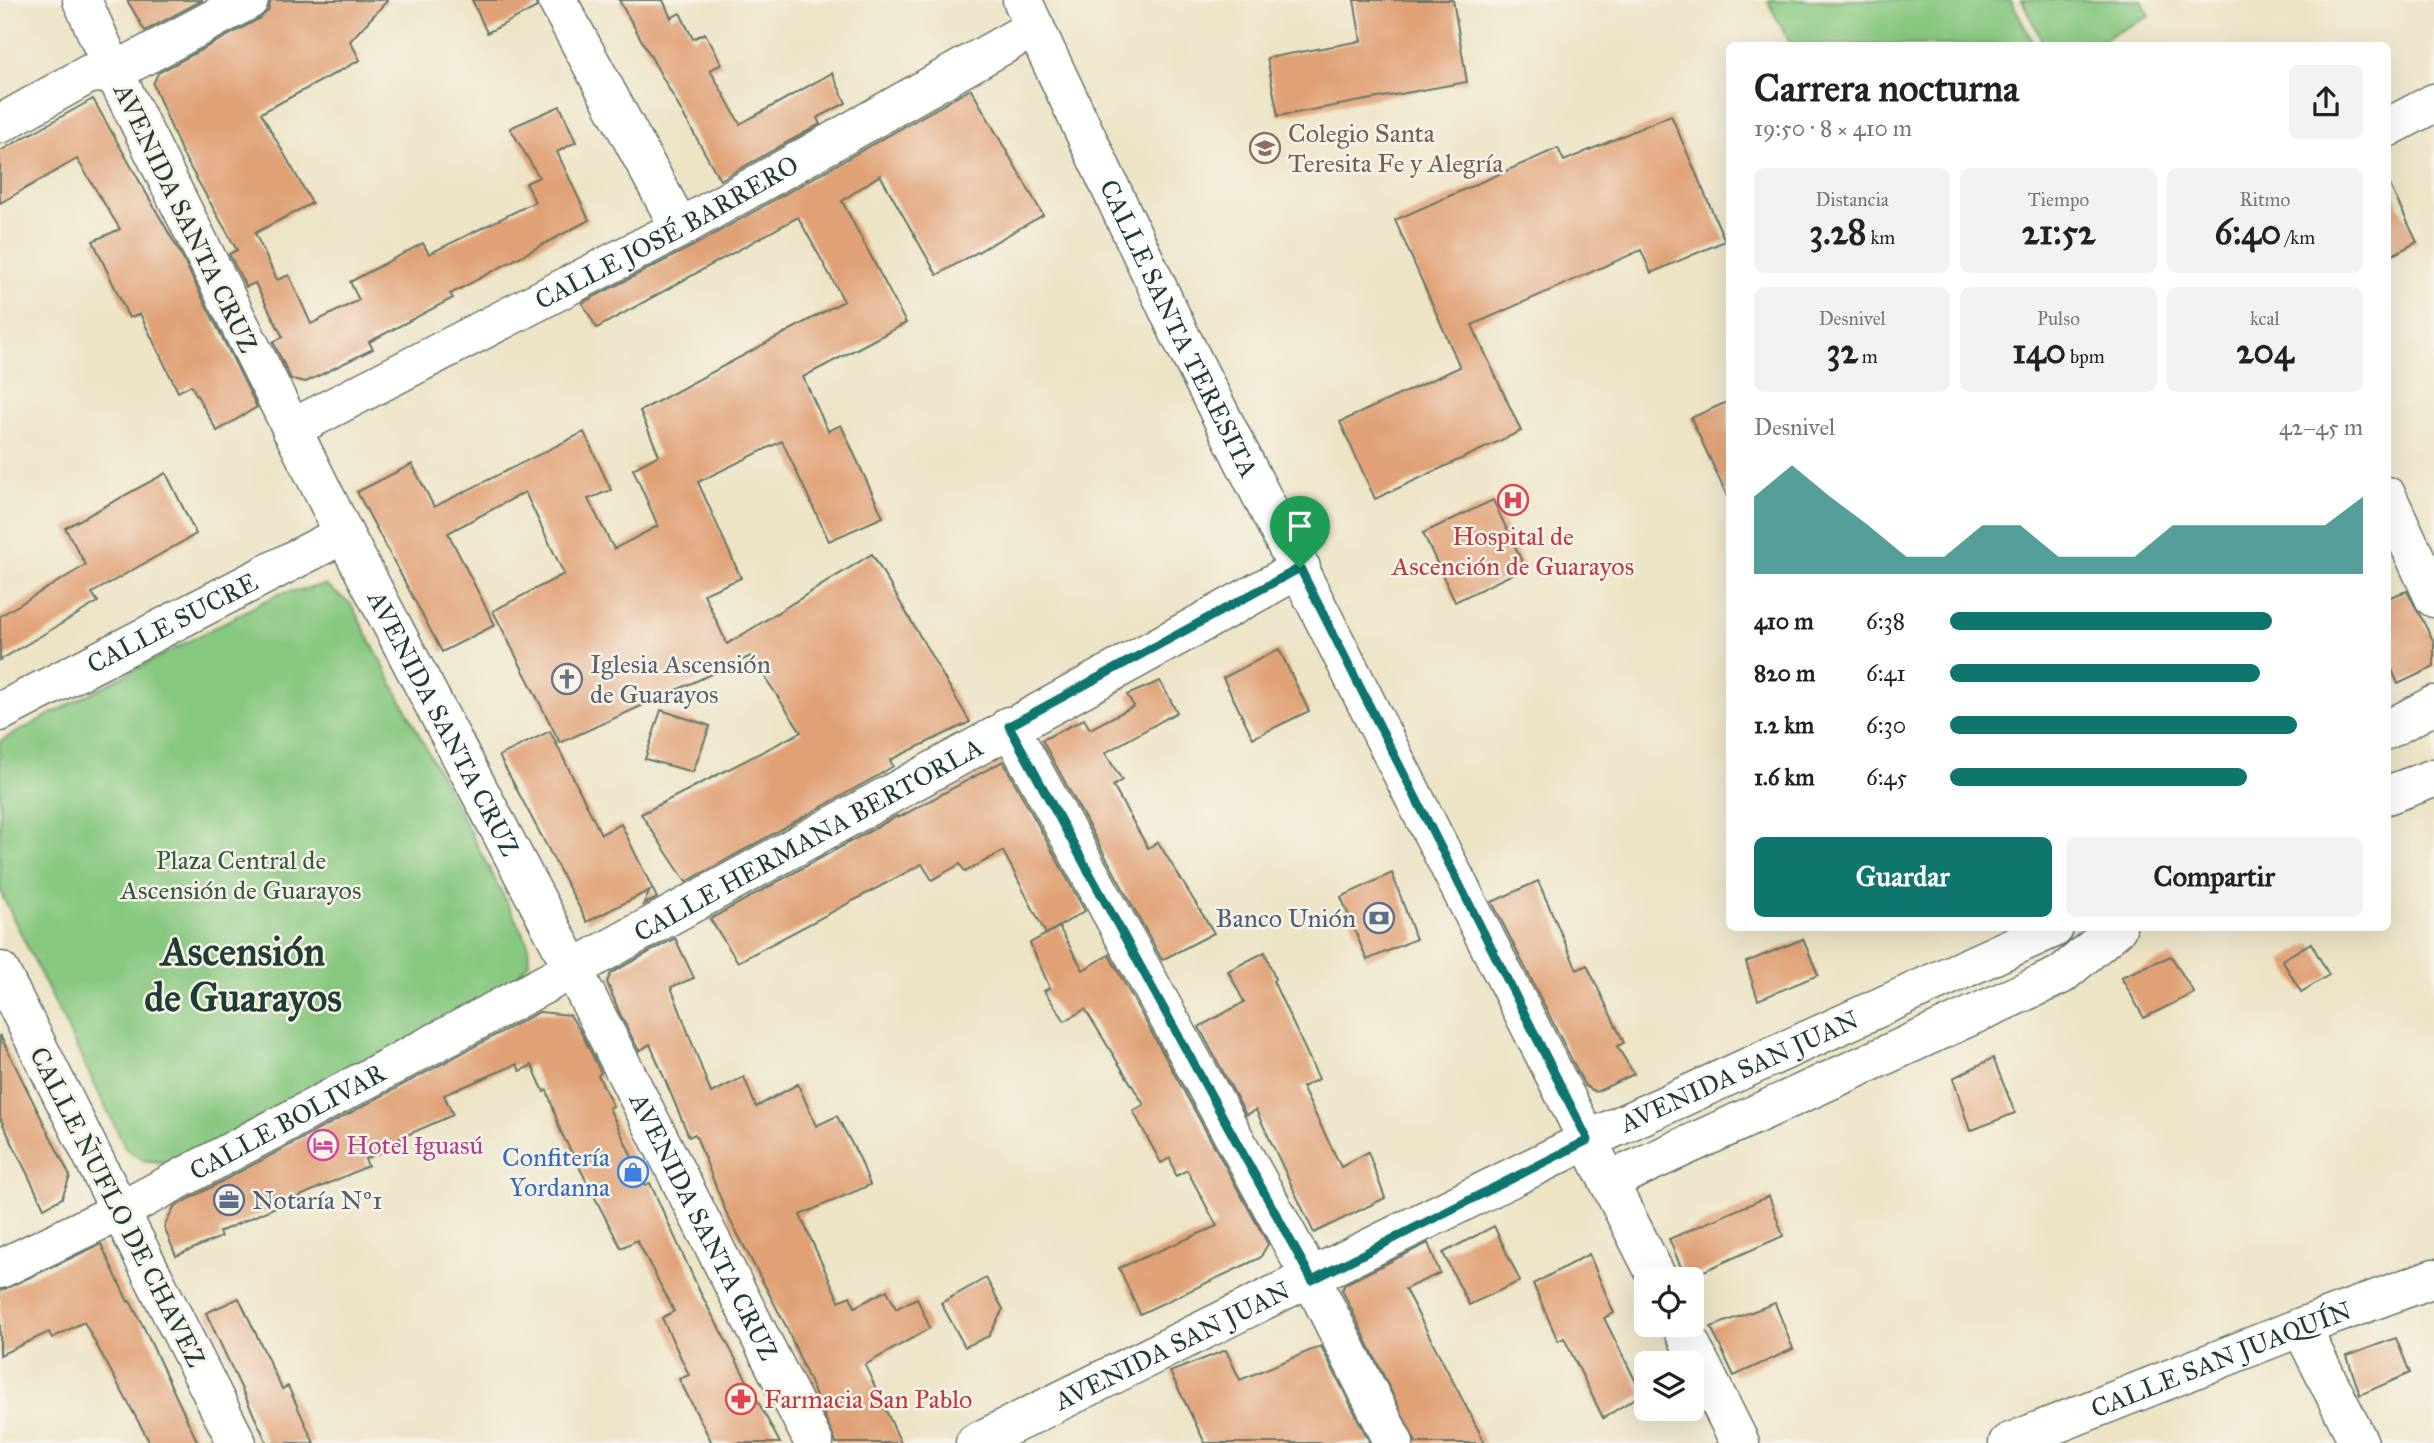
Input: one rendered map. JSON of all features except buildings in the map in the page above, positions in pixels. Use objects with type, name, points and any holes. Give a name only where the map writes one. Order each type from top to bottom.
[{"type":"street","name":"AVENIDA SANTA CRUZ","points":[[82,0],[114,72],[344,534],[573,969],[814,1443]]},
{"type":"street","points":[[0,124],[89,74],[114,72],[249,0]]},
{"type":"street","points":[[557,0],[680,228]]},
{"type":"street","name":"CALLE JOSÉ BARRERO","points":[[291,429],[680,228],[1028,13]]},
{"type":"street","name":"CALLE SANTA TERESITA","points":[[1028,13],[1179,332],[1652,1267]]},
{"type":"street","points":[[2391,126],[2434,103]]},
{"type":"street","points":[[2391,505],[2434,598]]},
{"type":"street","name":"CALLE SUCRE","points":[[0,712],[344,534]]},
{"type":"street","name":"CALLE HERMANA BERTORLA","points":[[573,969],[1009,726],[1300,568]]},
{"type":"street","points":[[2391,728],[2434,705]]},
{"type":"street","points":[[1009,726],[1312,1280],[1394,1443]]},
{"type":"street","points":[[2391,794],[2434,778]]},
{"type":"street","name":"AVENIDA SAN JUAN","points":[[975,1443],[1312,1280],[1588,1140],[2047,931]]},
{"type":"street","name":"AVENIDA SAN JUAN","points":[[1609,1181],[2061,975],[2113,931]]},
{"type":"street","name":"CALLE BOLIVAR","points":[[0,1269],[120,1210],[573,969]]},
{"type":"street","name":"CALLE ÑUFLO DE CHAVEZ","points":[[0,971],[237,1443]]},
{"type":"street","name":"CALLE SAN JUAQUÍN","points":[[2008,1443],[2301,1327],[2434,1278]]},
{"type":"street","points":[[2301,1327],[2359,1443]]},
{"type":"street","points":[[1687,1337],[1740,1443]]},
{"type":"green space","points":[[2011,0],[2032,42],[1789,42],[1768,2]]},
{"type":"green space","points":[[2022,0],[2142,0],[2150,16],[2097,42],[2043,42]]},
{"type":"green space","name":"Plaza Central de Ascensión de Guarayos","points":[[325,585],[351,604],[528,943],[529,963],[507,987],[175,1163],[145,1161],[126,1149],[0,891],[0,741],[278,594]]},
{"type":"place","name":"Colegio Santa Teresita Fe y Alegría","points":[[1265,148]]},
{"type":"place","name":"Hospital de Ascención de Guarayos","points":[[1513,500]]},
{"type":"place","name":"Iglesia Ascensión de Guarayos","points":[[567,679]]},
{"type":"place","name":"Banco Unión","points":[[1379,918]]},
{"type":"place","name":"Hotel Ɨguasú","points":[[323,1145]]},
{"type":"place","name":"Confitería Yordanna","points":[[633,1172]]},
{"type":"place","name":"Notaría Nº1","points":[[229,1200]]},
{"type":"place","name":"Farmacia San Pablo","points":[[741,1399]]},
{"type":"district","name":"Ascensión de Guarayos","points":[[243,974]]},
{"type":"route","points":[[1300,568],[1588,1140],[1312,1280],[1009,726],[1300,568]]}]
